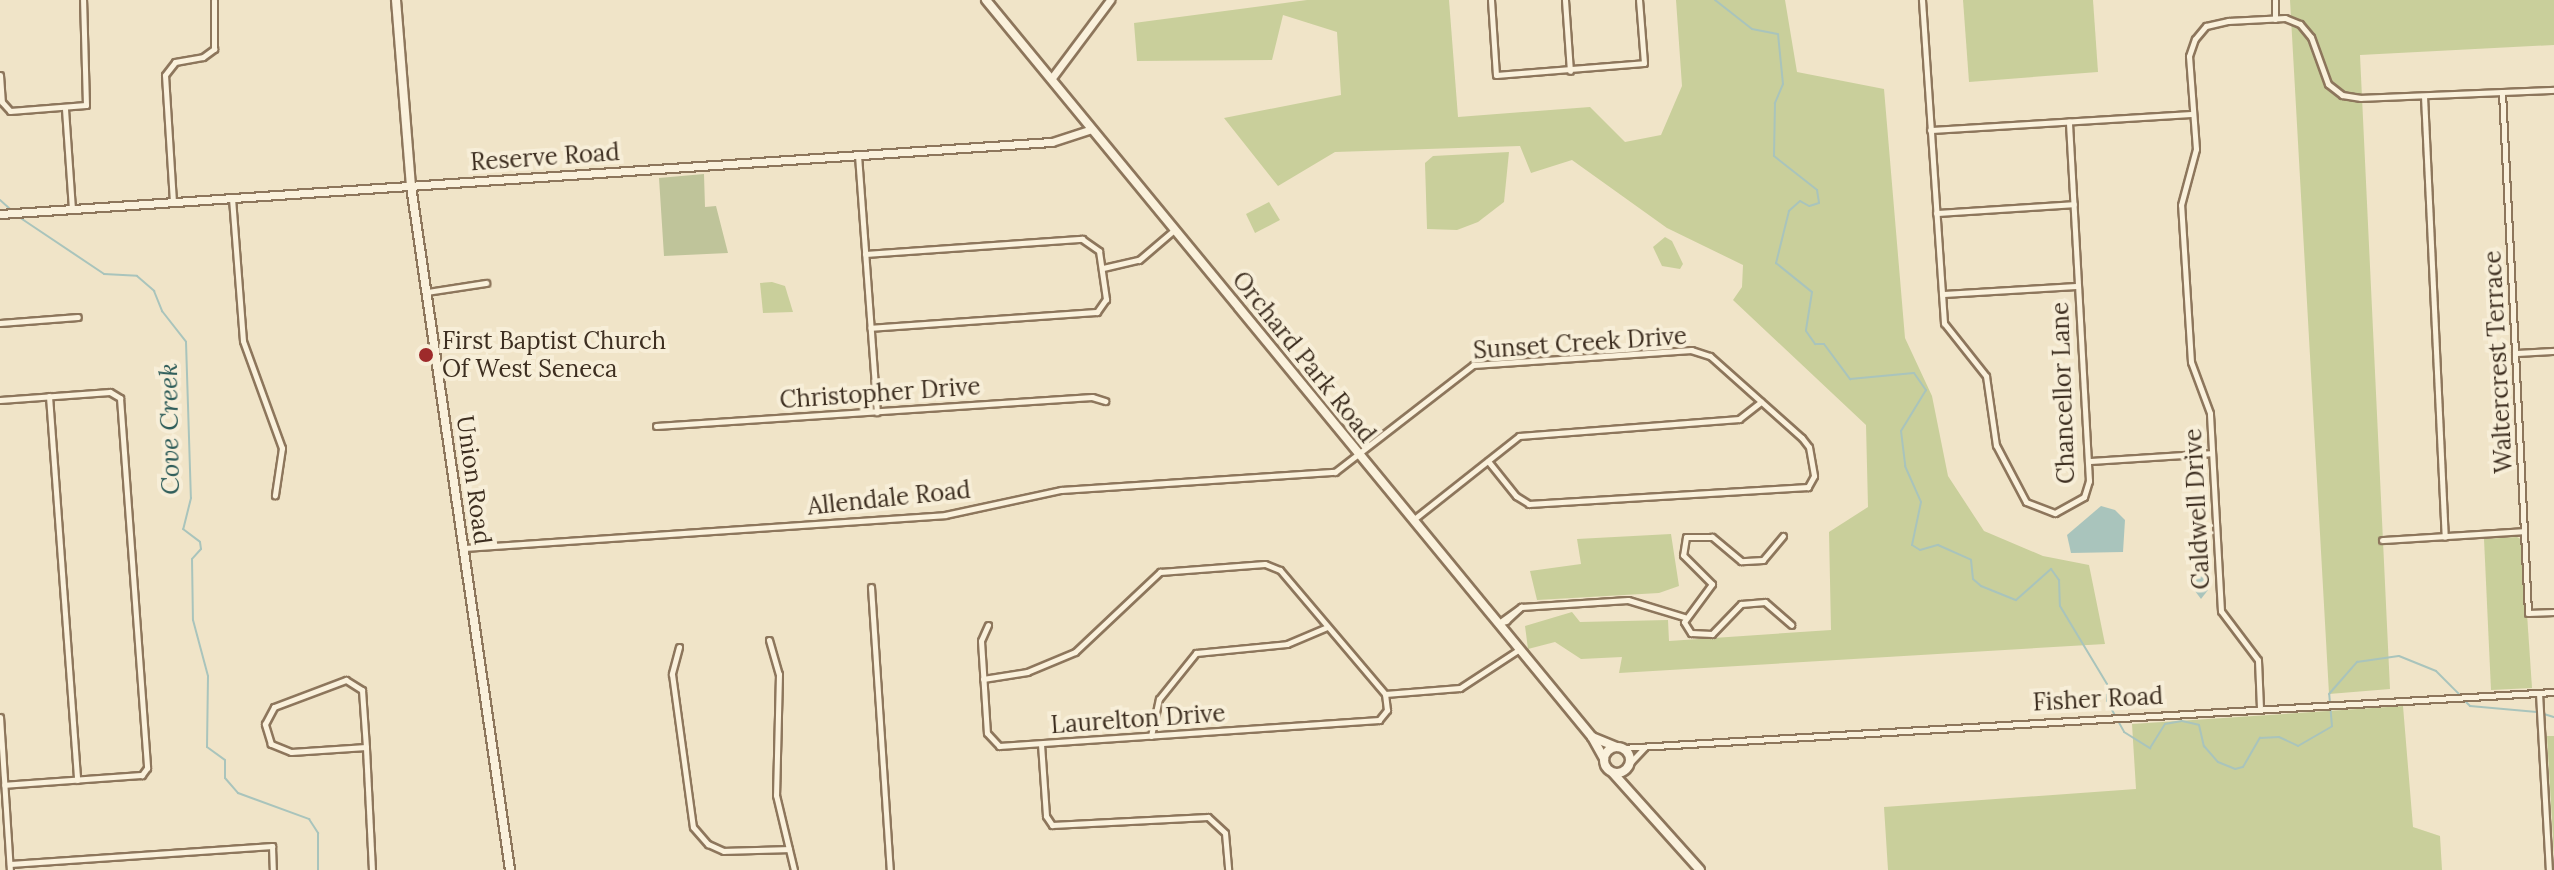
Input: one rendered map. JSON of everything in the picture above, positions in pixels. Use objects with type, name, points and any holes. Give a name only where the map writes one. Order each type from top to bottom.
[{"type":"main road","name":"Union Road","points":[[396,0],[411,186],[510,870]]},
{"type":"main road","name":"Orchard Park Road","points":[[986,0],[1358,455],[1500,623],[1518,650],[1592,737],[1613,773]]},
{"type":"main road","name":"Orchard Park Road","points":[[1592,737],[1620,748]]},
{"type":"main road","points":[[1604,759],[1620,748],[1629,765],[1637,795]]},
{"type":"main road","points":[[1629,765],[1613,773],[1637,795],[1700,870]]},
{"type":"street","points":[[0,75],[2,102],[10,111],[83,107],[90,98],[83,0]]},
{"type":"street","points":[[173,202],[165,75],[175,62],[203,57],[214,49],[214,0]]},
{"type":"street","points":[[1051,79],[1110,0]]},
{"type":"street","points":[[1491,0],[1496,75],[1631,67],[1644,63],[1639,0]]},
{"type":"street","points":[[1565,0],[1570,71]]},
{"type":"street","name":"Chancellor Lane","points":[[1922,0],[1946,328],[1986,376],[1996,445],[2026,502],[2055,513],[2072,507],[2084,497],[2089,461],[2069,122]]},
{"type":"street","points":[[2275,0],[2275,19]]},
{"type":"street","name":"Caldwell Drive","points":[[2260,708],[2258,660],[2221,611],[2209,406],[2191,362],[2181,205],[2196,149],[2189,56],[2195,39],[2206,26],[2228,21],[2275,19],[2300,24],[2311,37],[2328,84],[2342,95],[2361,98],[2424,96]]},
{"type":"street","points":[[2445,536],[2424,96],[2554,90]]},
{"type":"street","name":"Waltercrest Terrace","points":[[2502,92],[2528,613],[2554,612]]},
{"type":"street","points":[[65,109],[72,209]]},
{"type":"street","points":[[1930,130],[2193,114]]},
{"type":"street","name":"Reserve Road","points":[[0,214],[1052,142],[1092,129]]},
{"type":"street","points":[[858,155],[877,412]]},
{"type":"street","points":[[232,198],[243,341],[282,448],[275,495]]},
{"type":"street","points":[[1936,213],[2074,204]]},
{"type":"street","points":[[1103,268],[1139,260],[1175,229]]},
{"type":"street","points":[[865,254],[1082,239],[1096,246],[1103,268],[1106,303],[1097,312],[871,328]]},
{"type":"street","points":[[427,292],[486,283]]},
{"type":"street","points":[[1942,294],[2078,286]]},
{"type":"street","points":[[0,323],[78,317]]},
{"type":"street","name":"Sunset Creek Drive","points":[[1358,455],[1473,365],[1691,350],[1710,356],[1809,447],[1814,483],[1808,487],[1529,504],[1516,496],[1488,461]]},
{"type":"street","points":[[2515,353],[2554,351]]},
{"type":"street","points":[[0,400],[117,395],[126,468],[147,768],[142,775],[4,785]]},
{"type":"street","points":[[49,396],[77,780]]},
{"type":"street","name":"Christopher Drive","points":[[656,426],[1092,397],[1105,401]]},
{"type":"street","points":[[1413,520],[1519,436],[1539,431],[1739,419],[1761,402]]},
{"type":"street","points":[[2089,461],[2212,453]]},
{"type":"street","name":"Allendale Road","points":[[463,548],[945,515],[1061,490],[1335,472],[1358,455]]},
{"type":"street","points":[[2382,540],[2524,531]]},
{"type":"street","points":[[1684,617],[1712,584],[1683,555],[1686,537],[1712,537],[1741,561],[1763,560],[1783,536]]},
{"type":"street","points":[[983,679],[1027,672],[1075,652],[1164,571],[1270,565],[1385,694],[1460,688],[1518,650]]},
{"type":"street","points":[[871,587],[890,870]]},
{"type":"street","points":[[1500,623],[1521,607],[1628,600],[1684,617],[1691,633],[1712,634],[1741,604],[1765,602],[1791,625]]},
{"type":"street","name":"Laurelton Drive","points":[[988,625],[981,641],[983,679],[989,740],[999,746],[1379,720],[1387,710],[1385,694]]},
{"type":"street","points":[[1151,736],[1159,699],[1196,653],[1287,644],[1327,627]]},
{"type":"street","points":[[769,640],[779,674],[776,795],[794,870]]},
{"type":"street","points":[[679,647],[672,674],[693,827],[708,844],[724,851],[789,849]]},
{"type":"street","points":[[366,747],[280,751],[266,735],[267,716],[278,704],[354,681],[362,690],[366,747],[372,870]]},
{"type":"street","name":"Fisher Road","points":[[1620,748],[2554,692]]},
{"type":"street","points":[[2539,693],[2549,870]]},
{"type":"street","points":[[0,717],[10,867],[272,846],[273,870]]},
{"type":"street","points":[[1041,744],[1046,816],[1052,825],[1208,817],[1225,833],[1228,870]]},
{"type":"street","points":[[1629,765],[1645,747]]},
{"type":"street","points":[[85,859],[85,870]]},
{"type":"green space","points":[[1307,0],[1449,0],[1458,117],[1590,107],[1625,142],[1661,135],[1682,86],[1676,0],[1785,0],[1797,72],[1884,89],[1905,338],[1932,396],[1948,476],[1984,531],[2043,556],[2089,565],[2105,644],[1619,673],[1622,657],[1581,659],[1555,642],[1528,649],[1525,626],[1572,612],[1580,622],[1668,620],[1669,641],[1831,630],[1829,532],[1868,507],[1866,425],[1733,300],[1742,287],[1743,265],[1667,228],[1572,160],[1531,173],[1520,146],[1335,152],[1278,186],[1224,118],[1341,95],[1337,32],[1283,15],[1272,60],[1137,61],[1134,23]]},
{"type":"green space","points":[[1963,0],[2093,0],[2098,72],[1969,82]]},
{"type":"green space","points":[[2290,0],[2554,0],[2554,45],[2360,55],[2390,689],[2329,694]]},
{"type":"green space","points":[[1509,152],[1504,202],[1478,222],[1457,230],[1427,229],[1425,163],[1433,156]]},
{"type":"green space","points":[[704,174],[705,207],[716,206],[728,253],[664,256],[659,178]]},
{"type":"green space","points":[[1269,202],[1280,220],[1255,233],[1246,214]]},
{"type":"green space","points":[[1665,237],[1672,241],[1683,264],[1680,269],[1662,266],[1653,247]]},
{"type":"green space","points":[[772,282],[785,286],[793,312],[763,313],[760,283]]},
{"type":"green space","points":[[1671,534],[1679,586],[1659,593],[1537,600],[1530,571],[1581,564],[1577,539]]},
{"type":"green space","points":[[2517,537],[2522,540],[2532,688],[2491,690],[2484,539]]},
{"type":"green space","points":[[2403,706],[2413,827],[2440,836],[2442,870],[1888,870],[1884,807],[2136,789],[2132,724]]},
{"type":"green space","points":[[2547,736],[2554,736],[2554,855]]},
{"type":"water","points":[[2101,506],[2115,510],[2125,520],[2123,552],[2071,553],[2067,535]]},
{"type":"water","points":[[2198,507],[2204,513],[2208,590],[2201,599],[2195,591],[2190,515]]},
{"type":"waterway","points":[[1715,0],[1752,29],[1778,34],[1783,84],[1775,103],[1774,156],[1817,190],[1819,203],[1809,206],[1800,201],[1789,211],[1776,263],[1812,292],[1806,331],[1815,344],[1824,344],[1850,379],[1914,373],[1926,390],[1901,431],[1905,466],[1921,502],[1912,545],[1920,550],[1938,545],[1971,560],[1973,579],[1981,586],[2016,600],[2051,569],[2059,580],[2060,606],[2107,684],[2107,701],[2124,732],[2150,748],[2165,724],[2182,721],[2199,725],[2204,746],[2218,762],[2235,769],[2243,767],[2260,738],[2279,737],[2298,746],[2332,726],[2329,694],[2357,662],[2399,656],[2436,671],[2459,694]]},
{"type":"waterway","name":"Cove Creek","points":[[0,200],[11,210]]},
{"type":"waterway","name":"Cove Creek","points":[[19,217],[104,274],[137,276],[154,291],[162,311],[186,342],[191,498],[183,529],[200,542],[201,549],[192,559],[193,620],[208,676],[207,747],[225,760],[225,778],[238,793],[309,819],[318,833],[318,870]]},
{"type":"waterway","points":[[2463,699],[2470,706],[2537,712]]},
{"type":"waterway","points":[[2544,714],[2554,717]]},
{"type":"place","name":"First Baptist Church Of West Seneca","points":[[426,355]]}]
